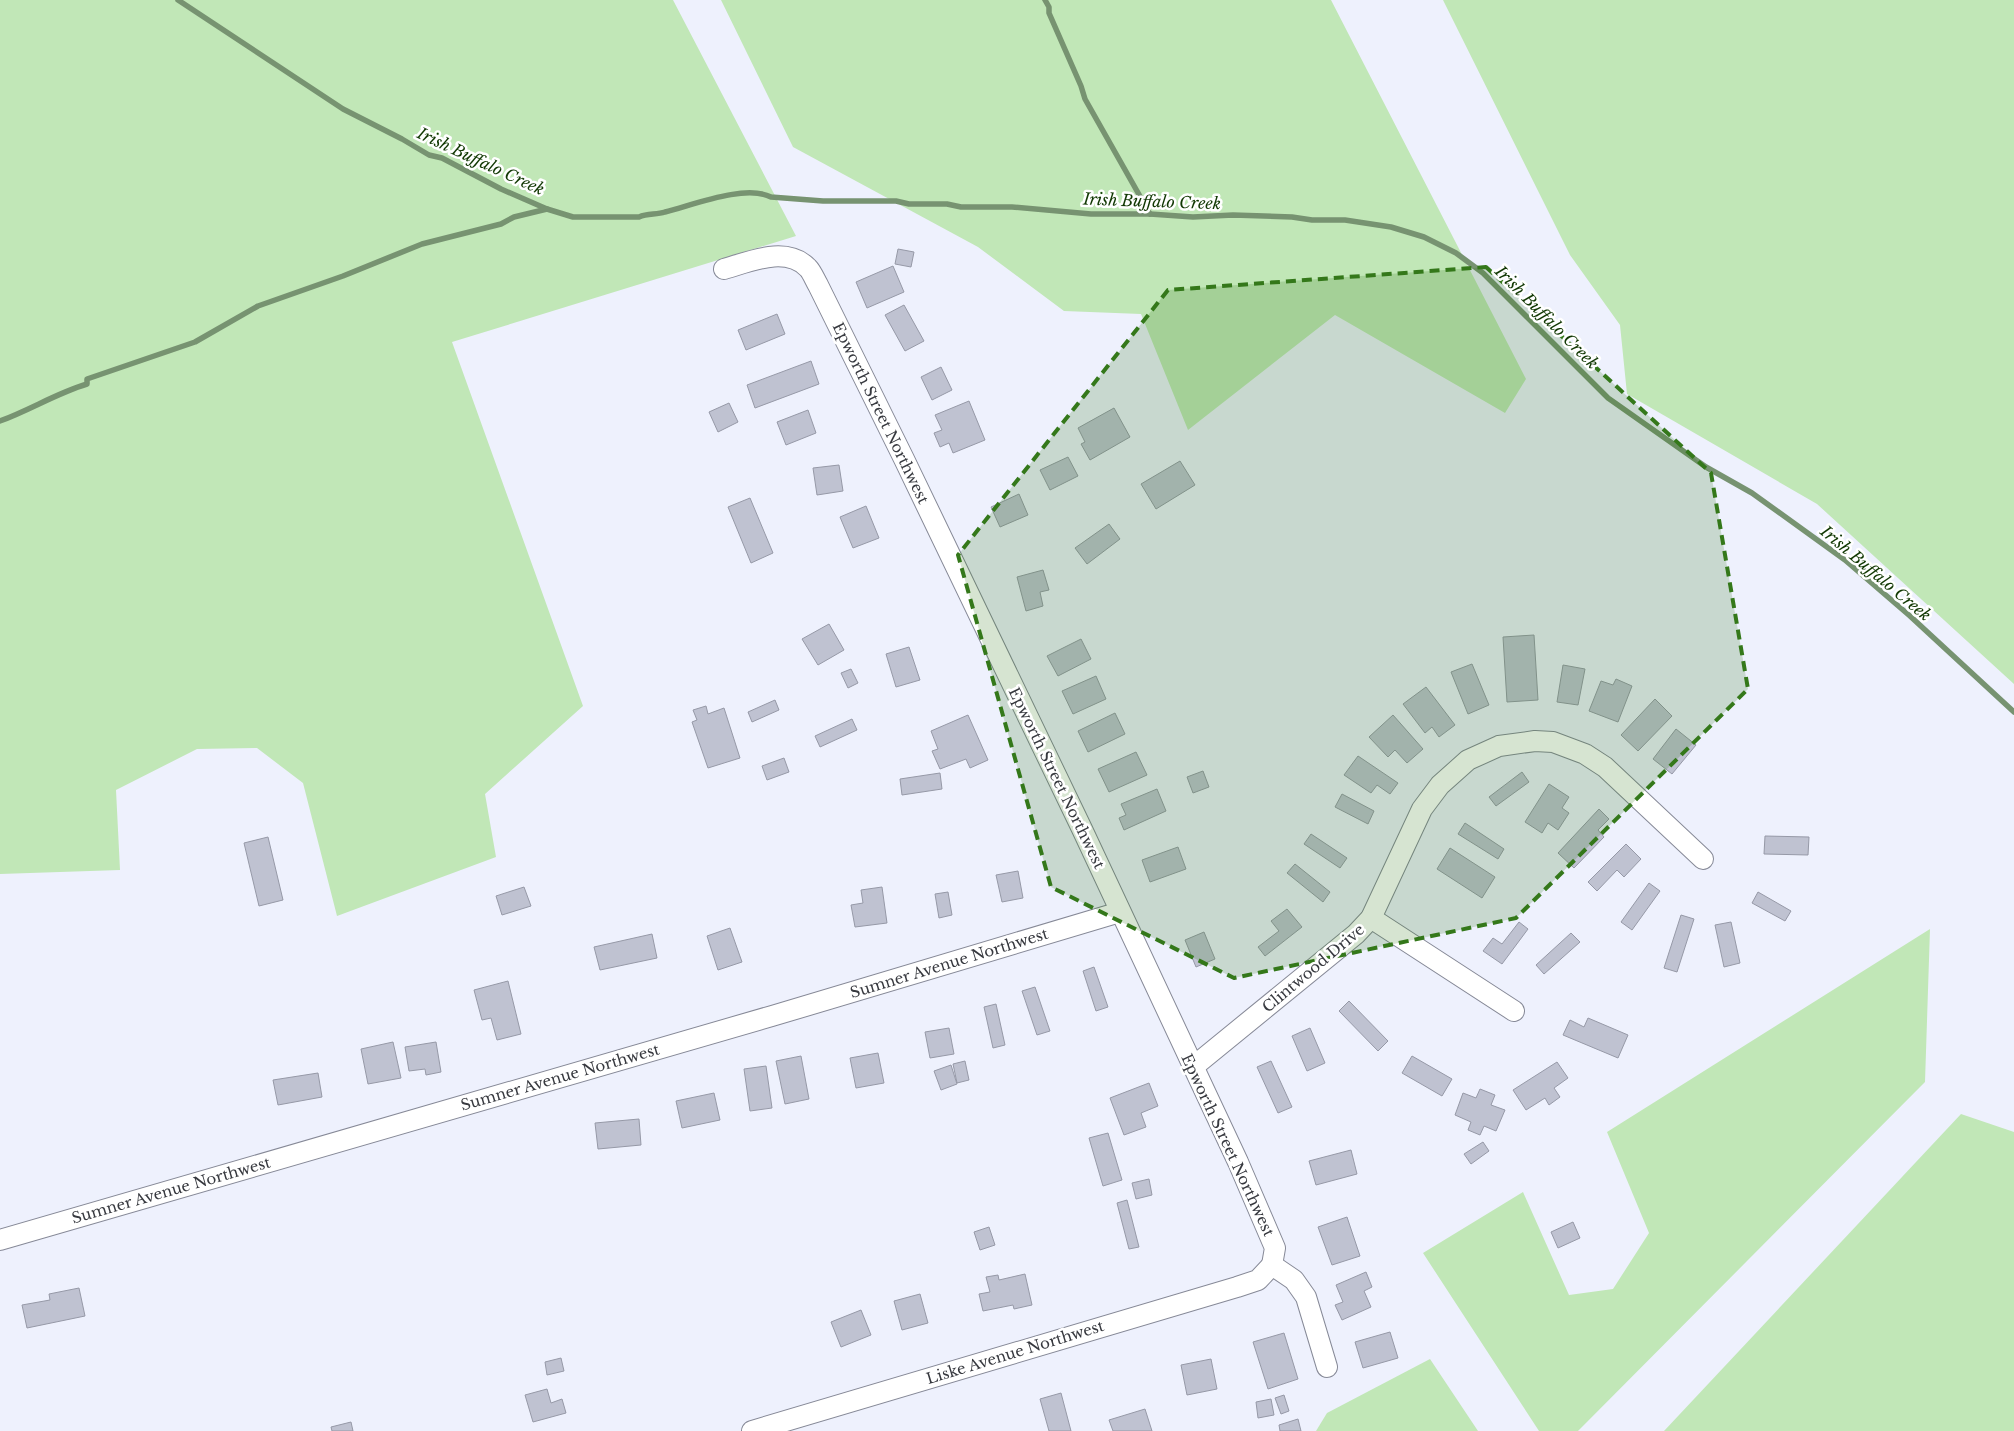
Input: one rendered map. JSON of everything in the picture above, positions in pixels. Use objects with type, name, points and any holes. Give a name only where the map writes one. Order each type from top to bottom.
[{"type":"street","name":"Epworth Street Northwest","points":[[724,269],[769,257],[789,257],[807,268],[904,459],[1082,829],[1275,1248],[1272,1265]]},
{"type":"street","name":"Clintwood Drive","points":[[1193,1067],[1356,934],[1371,918],[1422,809],[1440,785],[1468,760],[1499,746],[1535,741],[1553,742],[1585,754],[1605,767],[1704,860]]},
{"type":"street","name":"Sumner Avenue Northwest","points":[[0,1240],[772,1016],[1120,912]]},
{"type":"street","points":[[1371,918],[1514,1011]]},
{"type":"street","points":[[1272,1265],[1294,1280],[1306,1298],[1327,1367]]},
{"type":"street","name":"Liske Avenue Northwest","points":[[752,1431],[1237,1287],[1258,1280],[1272,1265]]},
{"type":"highlighted area","points":[[1486,267],[1711,473],[1748,689],[1516,918],[1234,978],[1051,887],[958,555],[1168,290]]},
{"type":"green space","points":[[0,0],[673,0],[796,236],[452,342],[583,706],[485,794],[496,857],[337,916],[303,783],[257,748],[197,749],[116,790],[120,870],[0,874]]},
{"type":"green space","points":[[721,0],[1331,0],[1526,379],[1505,413],[1335,315],[1188,430],[1141,314],[1064,311],[978,247],[793,147]]},
{"type":"green space","points":[[1443,0],[2014,0],[2014,684],[1817,504],[1627,394],[1620,325],[1570,255]]},
{"type":"green space","points":[[1930,929],[1925,1082],[1578,1431],[1539,1431],[1423,1253],[1523,1192],[1569,1295],[1613,1289],[1649,1233],[1607,1132]]},
{"type":"green space","points":[[1961,1114],[2014,1132],[2014,1431],[1664,1431]]},
{"type":"green space","points":[[1430,1359],[1478,1431],[1316,1431],[1327,1413]]},
{"type":"building","points":[[898,249],[914,252],[911,267],[895,264]]},
{"type":"building","points":[[893,266],[904,292],[867,308],[856,282]]},
{"type":"building","points":[[904,305],[924,341],[905,351],[885,315]]},
{"type":"building","points":[[777,314],[785,334],[746,350],[738,330]]},
{"type":"building","points":[[811,361],[819,384],[755,408],[747,385]]},
{"type":"building","points":[[941,367],[952,390],[932,400],[921,377]]},
{"type":"building","points":[[969,401],[985,440],[953,453],[949,443],[940,447],[934,433],[942,430],[935,415]]},
{"type":"building","points":[[729,403],[738,422],[718,432],[709,412]]},
{"type":"building","points":[[1114,408],[1130,437],[1090,460],[1081,444],[1085,442],[1078,428]]},
{"type":"building","points":[[808,410],[816,433],[786,445],[777,422]]},
{"type":"building","points":[[1068,457],[1078,476],[1050,490],[1040,470]]},
{"type":"building","points":[[1180,461],[1195,485],[1156,509],[1141,484]]},
{"type":"building","points":[[839,465],[843,491],[817,495],[813,468]]},
{"type":"building","points":[[1019,494],[1028,515],[1000,527],[991,507]]},
{"type":"building","points":[[750,498],[773,553],[751,563],[728,507]]},
{"type":"building","points":[[866,506],[879,538],[853,548],[840,517]]},
{"type":"building","points":[[1109,524],[1120,539],[1087,564],[1075,548]]},
{"type":"building","points":[[1043,570],[1049,590],[1040,592],[1043,606],[1026,611],[1017,577]]},
{"type":"building","points":[[829,624],[844,650],[818,665],[802,639]]},
{"type":"building","points":[[1534,635],[1538,700],[1507,702],[1503,637]]},
{"type":"building","points":[[1081,639],[1091,659],[1058,676],[1047,656]]},
{"type":"building","points":[[909,647],[920,680],[896,687],[886,654]]},
{"type":"building","points":[[1472,664],[1489,705],[1468,714],[1451,672]]},
{"type":"building","points":[[1563,665],[1585,669],[1578,705],[1557,702]]},
{"type":"building","points":[[851,669],[858,683],[848,688],[841,673]]},
{"type":"building","points":[[1096,676],[1106,699],[1073,714],[1062,691]]},
{"type":"building","points":[[1616,679],[1632,686],[1618,722],[1589,711],[1601,681],[1613,685]]},
{"type":"building","points":[[1426,687],[1455,725],[1439,737],[1432,727],[1425,733],[1403,704]]},
{"type":"building","points":[[1655,699],[1672,716],[1638,751],[1621,735]]},
{"type":"building","points":[[775,700],[779,710],[752,722],[748,712]]},
{"type":"building","points":[[706,706],[708,714],[724,708],[740,758],[708,768],[692,722],[697,720],[693,710]]},
{"type":"building","points":[[1115,713],[1125,734],[1088,752],[1078,731]]},
{"type":"building","points":[[968,715],[988,760],[970,768],[966,759],[940,769],[932,751],[938,749],[931,731]]},
{"type":"building","points":[[1393,715],[1423,749],[1407,763],[1395,750],[1388,757],[1369,737]]},
{"type":"building","points":[[852,719],[857,730],[820,747],[815,736]]},
{"type":"building","points":[[1676,729],[1696,745],[1672,774],[1653,759]]},
{"type":"building","points":[[1136,752],[1147,775],[1109,792],[1098,769]]},
{"type":"building","points":[[1358,756],[1398,783],[1390,794],[1377,785],[1371,793],[1344,775]]},
{"type":"building","points":[[784,758],[789,772],[767,780],[762,766]]},
{"type":"building","points":[[1203,771],[1209,787],[1193,793],[1187,777]]},
{"type":"building","points":[[1522,772],[1529,782],[1496,806],[1489,797]]},
{"type":"building","points":[[940,773],[942,789],[902,795],[900,779]]},
{"type":"building","points":[[1549,784],[1569,797],[1562,808],[1569,813],[1558,830],[1548,823],[1542,833],[1525,822]]},
{"type":"building","points":[[1157,789],[1166,811],[1124,830],[1119,818],[1126,815],[1121,804]]},
{"type":"building","points":[[1342,794],[1374,811],[1368,824],[1335,807]]},
{"type":"building","points":[[1599,809],[1609,819],[1598,830],[1604,837],[1574,868],[1558,853]]},
{"type":"building","points":[[1465,823],[1504,849],[1498,859],[1458,834]]},
{"type":"building","points":[[1311,834],[1347,858],[1340,868],[1304,844]]},
{"type":"building","points":[[1765,836],[1809,837],[1808,855],[1764,854]]},
{"type":"building","points":[[268,837],[283,900],[259,906],[244,843]]},
{"type":"building","points":[[1626,844],[1641,859],[1624,877],[1617,870],[1597,891],[1588,882]]},
{"type":"building","points":[[1178,847],[1186,869],[1150,882],[1142,860]]},
{"type":"building","points":[[1450,848],[1495,877],[1482,898],[1437,869]]},
{"type":"building","points":[[1295,864],[1330,892],[1323,902],[1287,873]]},
{"type":"building","points":[[1018,871],[1023,898],[1002,902],[996,875]]},
{"type":"building","points":[[1649,883],[1660,891],[1632,930],[1621,922]]},
{"type":"building","points":[[524,887],[531,906],[502,915],[496,896]]},
{"type":"building","points":[[882,887],[887,923],[855,927],[851,905],[863,903],[861,890]]},
{"type":"building","points":[[948,892],[952,915],[939,918],[935,894]]},
{"type":"building","points":[[1758,892],[1791,911],[1785,921],[1752,903]]},
{"type":"building","points":[[1287,909],[1302,927],[1265,956],[1258,947],[1279,931],[1271,921]]},
{"type":"building","points":[[1681,915],[1694,919],[1677,972],[1664,968]]},
{"type":"building","points":[[1519,922],[1528,929],[1502,964],[1483,951],[1493,938],[1502,944]]},
{"type":"building","points":[[1731,922],[1740,963],[1724,967],[1715,925]]},
{"type":"building","points":[[730,928],[742,962],[718,970],[707,936]]},
{"type":"building","points":[[1204,932],[1215,959],[1196,967],[1185,940]]},
{"type":"building","points":[[1571,933],[1580,942],[1544,974],[1536,965]]},
{"type":"building","points":[[652,934],[657,958],[600,970],[594,947]]},
{"type":"building","points":[[1094,967],[1108,1007],[1096,1011],[1083,971]]},
{"type":"building","points":[[508,981],[521,1034],[497,1040],[491,1018],[482,1020],[474,990]]},
{"type":"building","points":[[1035,987],[1050,1031],[1037,1035],[1022,991]]},
{"type":"building","points":[[1349,1001],[1388,1041],[1378,1051],[1339,1011]]},
{"type":"building","points":[[996,1004],[1005,1045],[993,1048],[984,1007]]},
{"type":"building","points":[[1588,1018],[1628,1035],[1618,1058],[1563,1035],[1570,1020],[1584,1027]]},
{"type":"building","points":[[949,1028],[954,1054],[930,1058],[925,1032]]},
{"type":"building","points":[[1310,1028],[1325,1063],[1307,1071],[1292,1036]]},
{"type":"building","points":[[393,1042],[401,1078],[368,1084],[361,1049]]},
{"type":"building","points":[[436,1042],[441,1072],[426,1075],[425,1069],[409,1071],[405,1047]]},
{"type":"building","points":[[878,1053],[884,1083],[856,1088],[850,1058]]},
{"type":"building","points":[[801,1056],[809,1099],[785,1104],[776,1061]]},
{"type":"building","points":[[1412,1056],[1452,1079],[1442,1096],[1402,1073]]},
{"type":"building","points":[[965,1061],[969,1080],[957,1083],[953,1064]]},
{"type":"building","points":[[1271,1061],[1292,1107],[1278,1113],[1257,1067]]},
{"type":"building","points":[[1557,1062],[1568,1078],[1554,1088],[1560,1097],[1549,1105],[1545,1098],[1526,1110],[1513,1090]]},
{"type":"building","points":[[951,1065],[957,1084],[941,1090],[934,1071]]},
{"type":"building","points":[[766,1066],[772,1108],[750,1111],[744,1069]]},
{"type":"building","points":[[318,1073],[322,1097],[278,1105],[273,1080]]},
{"type":"building","points":[[1149,1083],[1158,1106],[1141,1113],[1146,1127],[1124,1135],[1110,1098]]},
{"type":"building","points":[[1480,1089],[1495,1095],[1491,1105],[1505,1110],[1496,1131],[1484,1126],[1480,1135],[1468,1130],[1471,1122],[1455,1115],[1463,1093],[1476,1098]]},
{"type":"building","points":[[714,1093],[720,1120],[682,1128],[676,1101]]},
{"type":"building","points":[[639,1119],[641,1145],[598,1149],[595,1123]]},
{"type":"building","points":[[1108,1133],[1122,1180],[1103,1186],[1089,1138]]},
{"type":"building","points":[[1483,1142],[1489,1151],[1471,1164],[1464,1154]]},
{"type":"building","points":[[1351,1150],[1357,1174],[1316,1185],[1309,1161]]},
{"type":"building","points":[[1149,1179],[1152,1195],[1136,1199],[1132,1183]]},
{"type":"building","points":[[1127,1200],[1139,1247],[1129,1249],[1117,1203]]},
{"type":"building","points":[[1347,1217],[1360,1256],[1332,1265],[1318,1227]]},
{"type":"building","points":[[1573,1222],[1580,1238],[1558,1248],[1551,1232]]},
{"type":"building","points":[[989,1227],[995,1245],[980,1250],[974,1232]]},
{"type":"building","points":[[1366,1272],[1372,1287],[1364,1291],[1371,1307],[1342,1320],[1335,1305],[1343,1302],[1336,1285]]},
{"type":"building","points":[[1025,1274],[1032,1305],[1014,1309],[1013,1305],[983,1311],[979,1294],[990,1292],[986,1277],[998,1275],[999,1280]]},
{"type":"building","points":[[79,1288],[85,1316],[27,1328],[22,1305],[50,1300],[49,1294]]},
{"type":"building","points":[[920,1294],[928,1323],[902,1330],[894,1301]]},
{"type":"building","points":[[861,1310],[871,1335],[841,1347],[831,1322]]},
{"type":"building","points":[[1390,1332],[1398,1358],[1363,1368],[1355,1342]]},
{"type":"building","points":[[1284,1333],[1298,1379],[1268,1389],[1253,1342]]},
{"type":"building","points":[[561,1358],[564,1371],[547,1375],[545,1362]]},
{"type":"building","points":[[1211,1359],[1217,1389],[1187,1395],[1181,1365]]},
{"type":"building","points":[[547,1389],[551,1403],[562,1399],[566,1413],[533,1422],[525,1395]]},
{"type":"building","points":[[1061,1393],[1071,1431],[1049,1431],[1040,1399]]},
{"type":"building","points":[[1284,1395],[1289,1411],[1281,1414],[1275,1398]]},
{"type":"building","points":[[1271,1399],[1274,1415],[1258,1418],[1256,1402]]},
{"type":"building","points":[[1145,1409],[1152,1431],[1113,1431],[1109,1420]]},
{"type":"building","points":[[1298,1419],[1301,1431],[1280,1431],[1279,1425]]},
{"type":"building","points":[[351,1422],[353,1431],[332,1431],[331,1427]]},
{"type":"waterway","name":"Irish Buffalo Creek","points":[[178,0],[343,109],[429,155],[442,158],[501,189],[547,209],[573,217],[639,217],[662,213],[719,197],[747,193],[823,201],[896,201],[909,204],[1012,207],[1091,214],[1150,214],[1193,217],[1233,215],[1345,220],[1391,227],[1424,237],[1456,253],[1483,273],[1608,398],[1706,467],[1752,493],[1845,560],[1910,616],[2014,712]]},
{"type":"waterway","points":[[1045,0],[1085,99],[1150,214]]},
{"type":"waterway","points":[[0,421],[87,384],[87,379],[195,342],[258,306],[343,276],[422,244],[501,224],[514,217],[547,209]]}]
